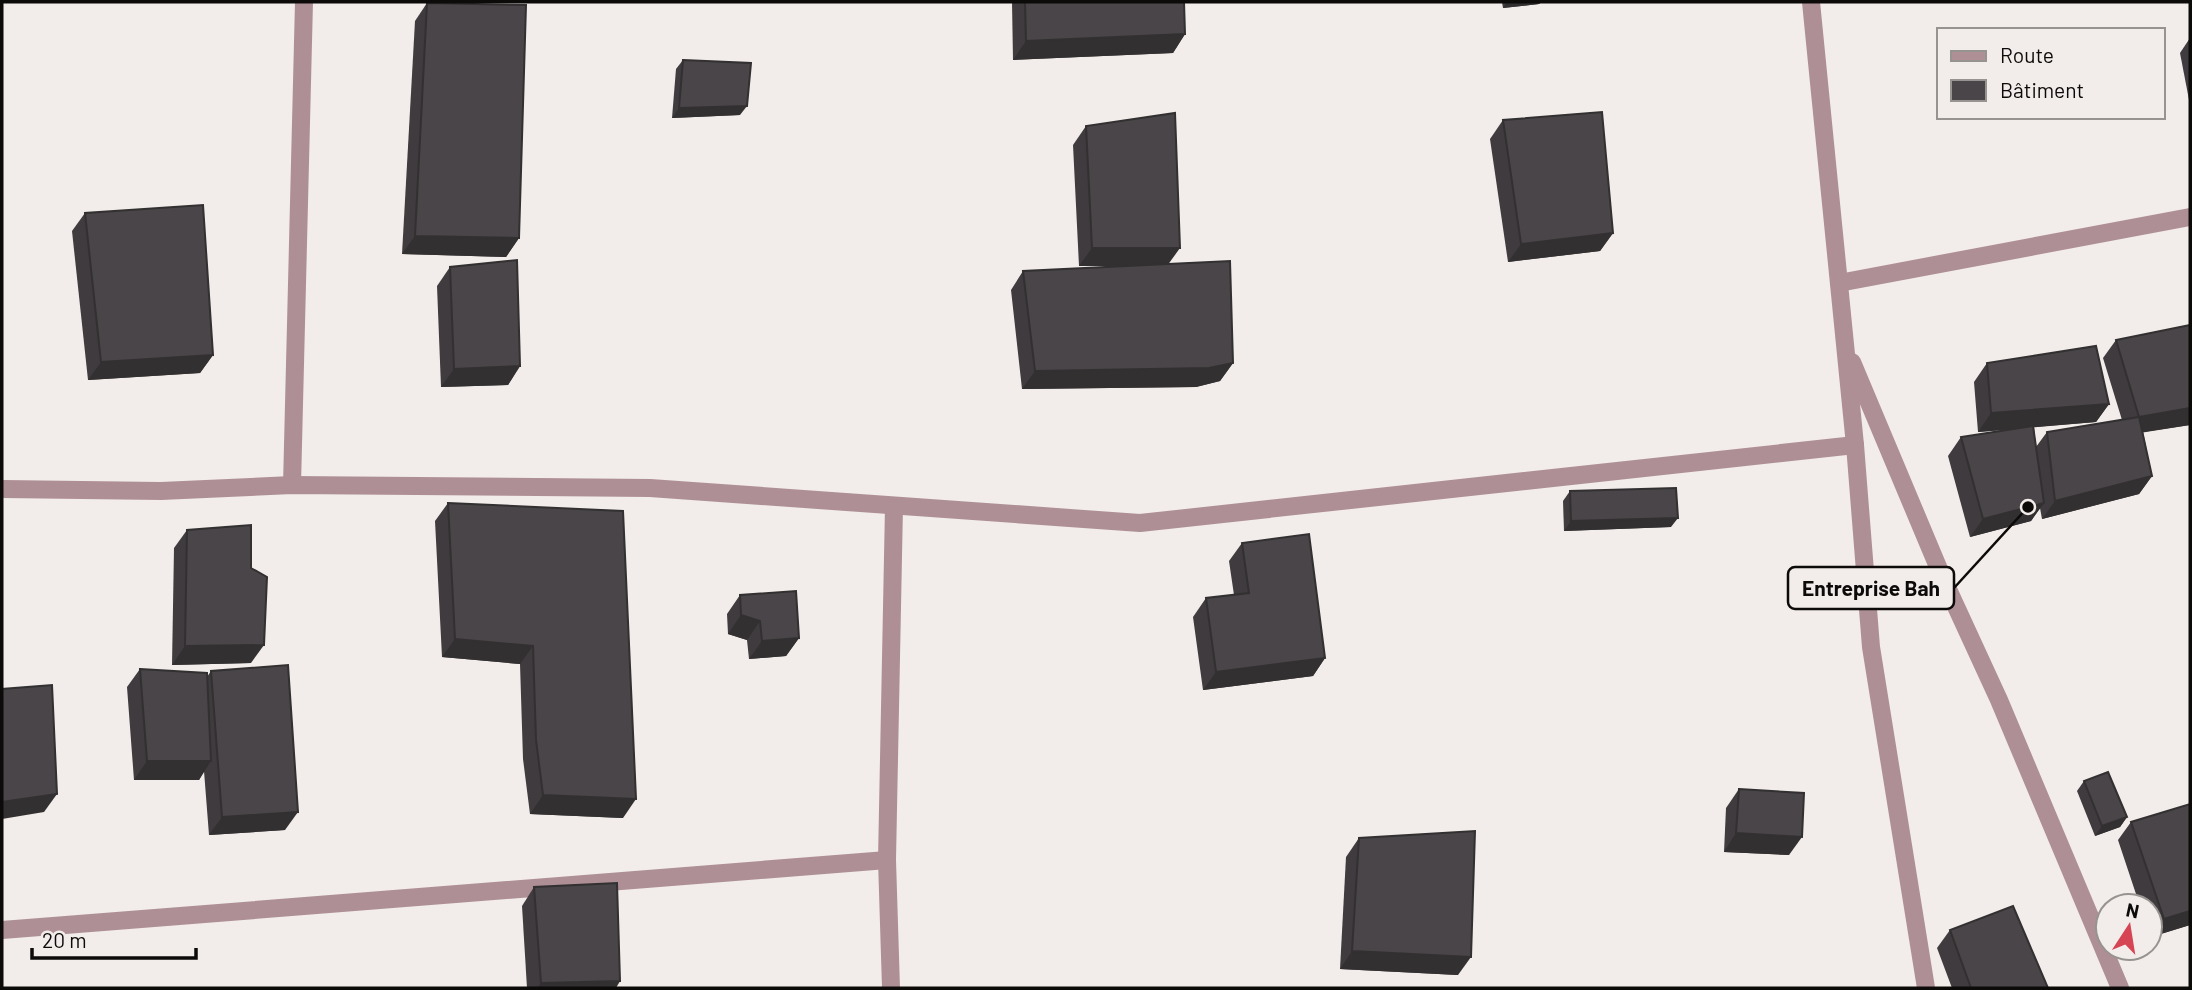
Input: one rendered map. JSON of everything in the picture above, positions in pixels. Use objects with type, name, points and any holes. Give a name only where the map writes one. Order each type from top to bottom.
[{"type":"street","points":[[292,485],[304,2]]},
{"type":"street","points":[[1811,2],[1855,445],[1871,647],[1926,988]]},
{"type":"street","points":[[1839,283],[2190,217]]},
{"type":"street","points":[[1844,343],[2120,988]]},
{"type":"street","points":[[2,489],[161,491],[292,485],[650,488],[1140,523],[1855,445]]},
{"type":"street","points":[[891,988],[887,860],[894,506]]},
{"type":"street","points":[[2,930],[887,860]]},
{"type":"building","points":[[1025,2],[1184,2],[1185,34],[1026,41]]},
{"type":"building","points":[[427,3],[526,5],[519,238],[415,236]]},
{"type":"building","points":[[683,60],[751,63],[747,106],[679,108]]},
{"type":"building","points":[[1602,112],[1613,233],[1521,244],[1503,120]]},
{"type":"building","points":[[1175,113],[1180,248],[1092,248],[1086,126]]},
{"type":"building","points":[[203,205],[213,355],[101,362],[85,213]]},
{"type":"building","points":[[517,260],[520,366],[454,369],[450,267]]},
{"type":"building","points":[[1230,261],[1233,363],[1209,368],[1035,371],[1023,271]]},
{"type":"building","points":[[2190,325],[2190,408],[2139,417],[2116,340]]},
{"type":"building","points":[[2096,346],[2109,404],[1991,413],[1987,363]]},
{"type":"building","points":[[2139,417],[2152,476],[2055,501],[2047,432]]},
{"type":"building","points":[[2033,426],[2044,503],[1983,519],[1961,437]]},
{"type":"building","points":[[1676,488],[1678,518],[1571,521],[1570,491]]},
{"type":"building","points":[[448,503],[623,511],[636,799],[543,795],[536,740],[533,646],[455,639]]},
{"type":"building","points":[[251,525],[251,568],[267,577],[264,645],[185,646],[187,530]]},
{"type":"building","points":[[1309,534],[1325,658],[1216,672],[1206,598],[1249,593],[1242,543]]},
{"type":"building","points":[[796,591],[799,638],[762,641],[760,621],[741,615],[740,595]]},
{"type":"building","points":[[288,665],[298,812],[222,817],[211,671]]},
{"type":"building","points":[[140,669],[207,673],[211,761],[147,761]]},
{"type":"building","points":[[52,685],[57,794],[2,802],[2,689]]},
{"type":"building","points":[[2108,772],[2127,817],[2102,826],[2084,781]]},
{"type":"building","points":[[1739,789],[1804,793],[1802,837],[1736,833]]},
{"type":"building","points":[[2190,804],[2190,911],[2164,919],[2164,892],[2155,892],[2131,822]]},
{"type":"building","points":[[1475,831],[1471,957],[1352,951],[1359,838]]},
{"type":"building","points":[[617,883],[620,981],[541,983],[534,887]]},
{"type":"building","points":[[2013,906],[2048,988],[1971,988],[1950,930]]},
{"type":"place","name":"Entreprise Bah","points":[[2028,507]]}]
